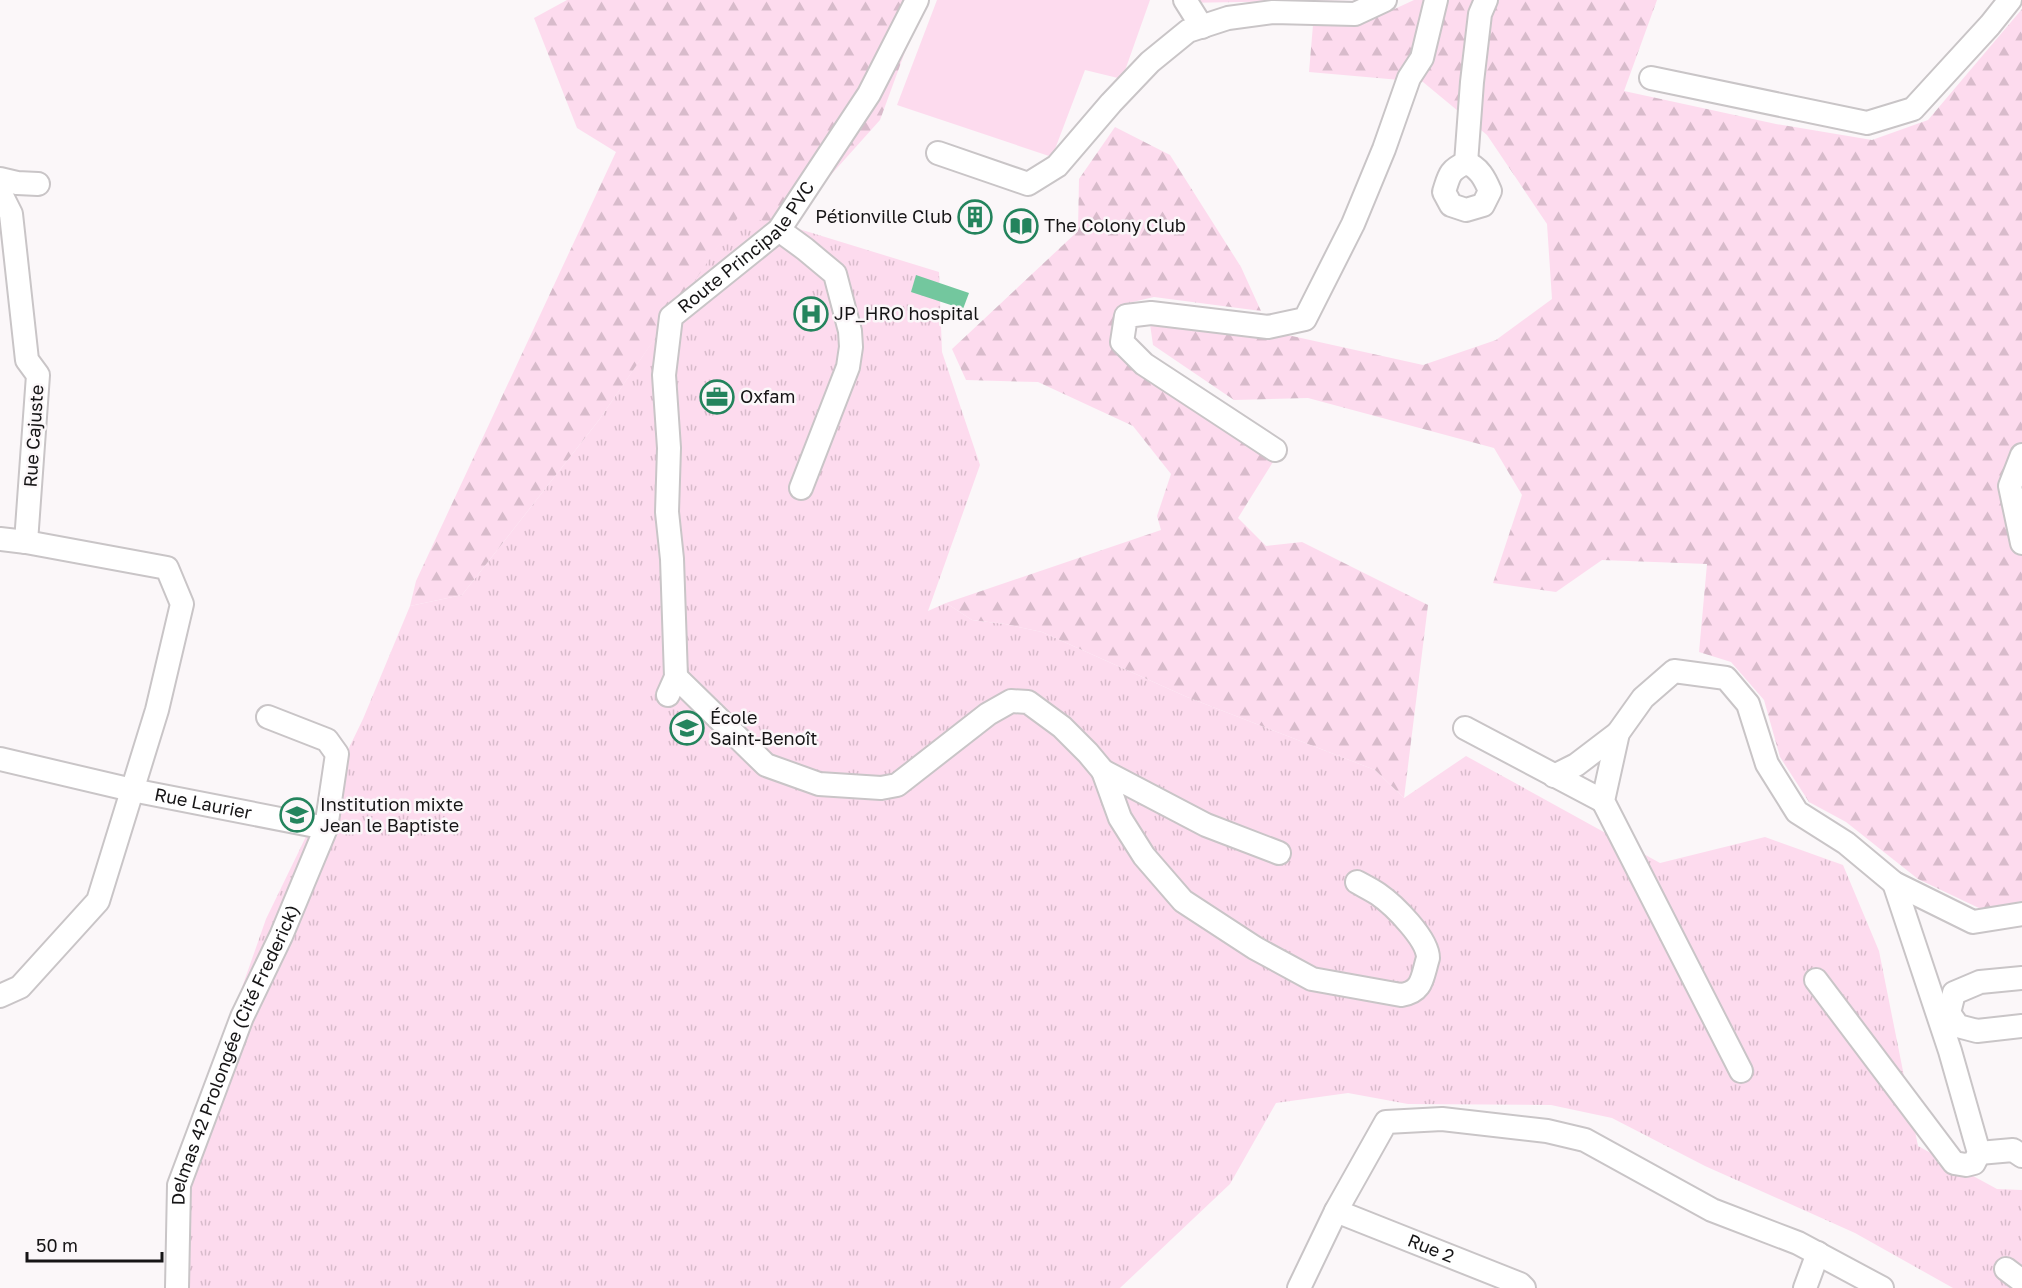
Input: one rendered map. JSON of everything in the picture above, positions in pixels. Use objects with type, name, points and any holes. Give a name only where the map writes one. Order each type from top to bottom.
[{"type":"street","name":"Route Principale PVC","points":[[917,0],[869,94],[779,230],[671,317],[664,375],[669,448],[667,512],[672,559],[672,686],[766,765],[819,784],[881,789],[897,785],[988,714],[1011,701],[1028,702],[1062,727],[1103,771]]},
{"type":"street","points":[[1185,0],[1202,27]]},
{"type":"street","points":[[938,153],[1028,184],[1057,166],[1150,62],[1188,31],[1274,6],[1355,14],[1385,0]]},
{"type":"street","points":[[1275,450],[1144,364],[1122,342],[1126,316],[1151,313],[1268,327],[1305,320],[1353,224],[1410,78],[1422,58],[1436,0]]},
{"type":"street","points":[[1466,164],[1480,14],[1486,0]]},
{"type":"street","points":[[1651,78],[1867,123],[1913,109],[2010,0]]},
{"type":"street","points":[[0,179],[38,184]]},
{"type":"street","name":"Rue Cajuste","points":[[0,192],[11,214],[27,360],[38,375],[26,542]]},
{"type":"street","points":[[779,230],[835,274],[850,331],[851,347],[848,367],[801,488]]},
{"type":"street","points":[[2022,455],[2010,486],[2022,543]]},
{"type":"street","points":[[0,539],[167,568],[182,604],[157,710],[98,901],[20,987],[0,996]]},
{"type":"street","points":[[1554,776],[1576,765],[1618,733],[1643,698],[1674,671],[1726,678],[1748,704],[1767,764],[1797,812],[1846,843],[1894,883],[1973,922],[2022,914]]},
{"type":"street","points":[[268,717],[327,740],[337,754],[326,828]]},
{"type":"street","points":[[1465,728],[1602,801],[1741,1071]]},
{"type":"street","points":[[1602,801],[1618,733]]},
{"type":"street","name":"Rue Laurier","points":[[0,759],[132,790],[326,828]]},
{"type":"street","points":[[1103,771],[1206,825],[1279,853]]},
{"type":"street","points":[[1103,771],[1120,818],[1144,856],[1183,902],[1255,948],[1312,979],[1401,995],[1411,993],[1419,988],[1428,958],[1422,940],[1380,895],[1357,882]]},
{"type":"street","name":"Delmas 42 Prolongée (Cité Frederick)","points":[[177,1288],[179,1185],[242,1017],[281,936],[326,828]]},
{"type":"street","points":[[1816,980],[1954,1163],[1966,1165],[1974,1163],[1979,1153],[1950,1052],[1894,883]]},
{"type":"street","points":[[1913,937],[1940,906]]},
{"type":"street","points":[[2022,978],[1980,982],[1954,993],[1949,1013],[1958,1026],[1977,1031],[2022,1026]]},
{"type":"street","points":[[1299,1288],[1336,1211],[1386,1122],[1442,1119],[1547,1131],[1585,1140],[1712,1210],[1798,1243],[1882,1288]]},
{"type":"street","points":[[1979,1153],[2013,1150],[2022,1156]]},
{"type":"street","name":"Rue 2","points":[[1336,1211],[1520,1284],[1524,1288]]},
{"type":"street","points":[[1805,1288],[1818,1253]]},
{"type":"green space","points":[[567,0],[924,0],[880,120],[786,225],[739,216],[599,420],[462,595],[410,606],[416,581],[616,152],[577,128],[534,18]]},
{"type":"green space","points":[[937,0],[1150,0],[1122,79],[1085,70],[1052,157],[897,105]]},
{"type":"green space","points":[[1180,0],[1358,0],[1180,3]]},
{"type":"green space","points":[[1414,0],[1657,0],[1624,91],[1776,124],[1872,140],[1928,120],[2022,9],[2022,901],[1983,910],[1918,879],[1846,822],[1809,802],[1780,757],[1764,700],[1731,662],[1699,652],[1707,564],[1602,560],[1556,592],[1493,583],[1522,495],[1494,448],[1308,398],[1234,400],[1153,345],[1150,324],[1292,336],[1423,365],[1496,340],[1552,299],[1547,224],[1487,135],[1423,82],[1309,72],[1313,25],[1360,25]]},
{"type":"green space","points":[[1115,127],[1170,155],[1241,267],[1261,311],[1154,297],[1124,304],[1114,333],[1276,457],[1238,518],[1266,546],[1302,542],[1428,605],[1404,798],[1375,770],[1187,697],[1042,632],[972,620],[946,603],[1161,530],[1157,516],[1171,474],[1133,426],[1038,382],[966,380],[952,349],[1078,231],[1079,179]]},
{"type":"green space","points":[[739,215],[786,225],[939,272],[942,352],[980,465],[928,611],[946,603],[972,620],[1042,632],[1187,697],[1375,770],[1404,798],[1466,756],[1660,863],[1765,837],[1843,865],[1879,951],[1918,1146],[1997,1189],[2022,1190],[2022,1288],[1953,1288],[1855,1233],[1705,1166],[1612,1118],[1551,1105],[1408,1104],[1348,1093],[1276,1103],[1230,1184],[1120,1288],[174,1288],[166,1204],[266,919],[363,719],[410,606],[462,595],[599,420]]},
{"type":"shaded area","points":[[916,275],[969,293],[963,309],[911,292]]},
{"type":"place","name":"Pétionville Club","points":[[975,217]]},
{"type":"place","name":"The Colony Club","points":[[1021,226]]},
{"type":"place","name":"JP_HRO hospital","points":[[811,314]]},
{"type":"place","name":"Oxfam","points":[[717,397]]},
{"type":"place","name":"École Saint-Benoît","points":[[687,728]]},
{"type":"place","name":"Institution mixte Jean le Baptiste","points":[[297,815]]}]
